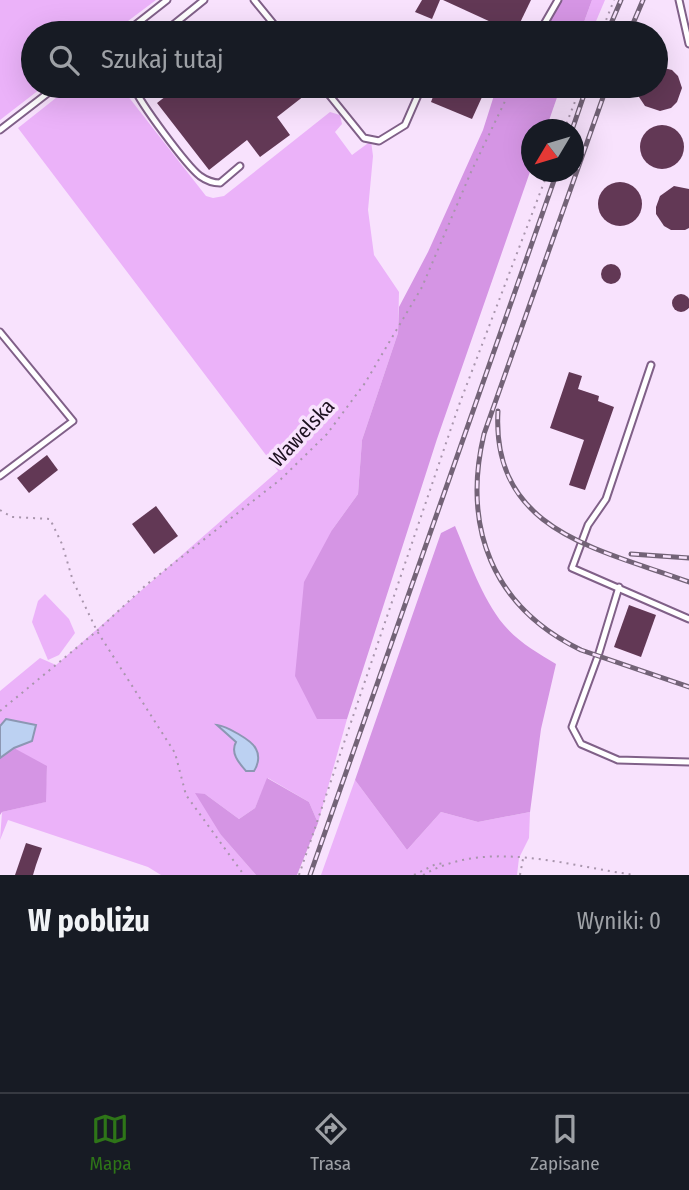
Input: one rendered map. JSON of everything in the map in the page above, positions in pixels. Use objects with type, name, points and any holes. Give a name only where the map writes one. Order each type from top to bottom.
[{"type":"lane","points":[[140,21],[167,0]]},
{"type":"lane","points":[[178,21],[204,0]]},
{"type":"lane","points":[[254,0],[271,21]]},
{"type":"lane","points":[[546,21],[558,0]]},
{"type":"lane","points":[[679,0],[689,44]]},
{"type":"lane","points":[[0,130],[41,98]]},
{"type":"lane","points":[[140,98],[197,174],[211,183],[220,183],[240,166]]},
{"type":"lane","points":[[332,98],[364,138],[379,141],[405,125],[417,98]]},
{"type":"lane","points":[[0,476],[73,421],[1,335]]},
{"type":"lane","points":[[651,365],[606,499],[588,525],[572,568],[689,619]]},
{"type":"lane","points":[[619,587],[572,727],[581,744],[618,760],[689,762]]},
{"type":"path","points":[[606,21],[614,0]]},
{"type":"path","name":"Wawelska","points":[[0,711],[97,631],[146,585],[281,479],[327,435],[365,383],[422,287],[471,172],[507,98]]},
{"type":"path","points":[[568,119],[576,98]]},
{"type":"path","points":[[299,875],[459,405],[544,182]]},
{"type":"path","points":[[0,510],[12,517],[50,519],[62,544],[73,581],[97,631],[175,753],[186,795],[244,875]]},
{"type":"path","points":[[520,875],[523,857]]},
{"type":"path","points":[[414,875],[436,864],[471,859],[523,857],[569,862],[590,869],[635,875]]},
{"type":"path","points":[[423,875],[451,862]]},
{"type":"shaded area","points":[[0,0],[156,0],[128,21],[21,21],[21,98],[28,98],[0,120]]},
{"type":"shaded area","points":[[561,0],[592,0],[584,21],[550,21]]},
{"type":"shaded area","points":[[592,0],[605,0],[596,21],[584,21]]},
{"type":"shaded area","points":[[56,98],[129,98],[206,196],[213,198],[224,196],[330,112],[340,115],[342,124],[335,132],[352,155],[371,141],[373,156],[368,210],[374,255],[399,292],[398,333],[362,440],[358,494],[332,530],[317,719],[347,719],[318,823],[309,802],[268,778],[255,808],[239,819],[205,794],[221,835],[256,875],[161,875],[148,867],[8,820],[0,840],[2,812],[45,802],[47,767],[15,749],[0,758],[0,691],[40,658],[56,665],[278,471],[18,128]]},
{"type":"shaded area","points":[[493,98],[557,98],[549,119],[521,119],[521,182],[526,182],[437,439],[347,719],[317,719],[295,676],[304,582],[332,530],[358,494],[362,440],[398,333],[399,307],[428,252],[483,130]]},
{"type":"shaded area","points":[[455,526],[476,577],[504,625],[528,647],[556,664],[541,729],[530,812],[478,822],[441,812],[407,850],[355,780],[441,533]]},
{"type":"shaded area","points":[[45,594],[69,619],[75,633],[59,655],[48,660],[32,622],[38,601]]},
{"type":"shaded area","points":[[14,748],[47,766],[46,802],[2,812],[0,815],[0,758]]},
{"type":"shaded area","points":[[267,778],[309,802],[318,823],[297,875],[256,875],[221,835],[195,793],[205,794],[239,819],[255,808]]},
{"type":"shaded area","points":[[355,780],[407,850],[441,812],[478,822],[530,812],[529,838],[519,858],[517,875],[321,875]]},
{"type":"water","points":[[6,719],[36,725],[32,741],[14,748],[0,758],[0,726]]},
{"type":"water","points":[[217,725],[254,745],[258,757],[254,771],[246,771],[241,765],[235,754],[236,742]]},
{"type":"building","points":[[422,0],[440,0],[432,19],[415,12]]},
{"type":"building","points":[[443,0],[531,0],[521,21],[489,21]]},
{"type":"building","points":[[668,69],[672,70],[678,76],[682,88],[677,102],[671,108],[660,111],[645,106],[640,98],[668,98]]},
{"type":"building","points":[[163,98],[301,98],[277,117],[290,135],[260,157],[247,140],[209,170],[157,103]]},
{"type":"building","points":[[432,98],[482,98],[472,119],[431,102]]},
{"type":"building","points":[[662,125],[671,126],[678,131],[683,138],[683,156],[678,163],[671,168],[662,169],[653,168],[646,163],[641,156],[640,147],[641,138],[646,131],[653,126]]},
{"type":"building","points":[[620,182],[629,183],[636,188],[641,195],[641,213],[636,220],[629,225],[620,226],[611,225],[604,220],[599,213],[598,204],[599,195],[604,188],[611,183]]},
{"type":"building","points":[[674,186],[689,189],[689,228],[685,230],[671,230],[664,226],[656,214],[660,196]]},
{"type":"building","points":[[611,264],[618,267],[621,274],[618,281],[611,284],[604,281],[601,274],[604,267]]},
{"type":"building","points":[[677,294],[685,294],[690,303],[688,310],[677,312],[672,307],[672,299]]},
{"type":"building","points":[[569,372],[582,376],[578,389],[599,396],[598,401],[614,407],[585,490],[569,485],[584,440],[550,428]]},
{"type":"building","points":[[47,455],[58,470],[29,493],[17,478]]},
{"type":"building","points":[[156,506],[178,536],[154,554],[132,524]]},
{"type":"building","points":[[629,605],[656,615],[641,657],[614,647]]},
{"type":"building","points":[[26,843],[42,848],[33,875],[15,875]]},
{"type":"railway","points":[[612,21],[621,0]]},
{"type":"railway","points":[[634,21],[643,0]]},
{"type":"railway","points":[[576,119],[583,98]]},
{"type":"railway","points":[[603,98],[484,434],[478,468],[477,501],[482,532],[491,561],[505,587],[525,611],[550,632],[581,650],[689,687]]},
{"type":"railway","points":[[310,875],[553,182]]},
{"type":"railway","points":[[498,411],[501,452],[512,484],[532,510],[558,530],[588,545],[689,582]]},
{"type":"railway","points":[[631,554],[689,558]]}]
